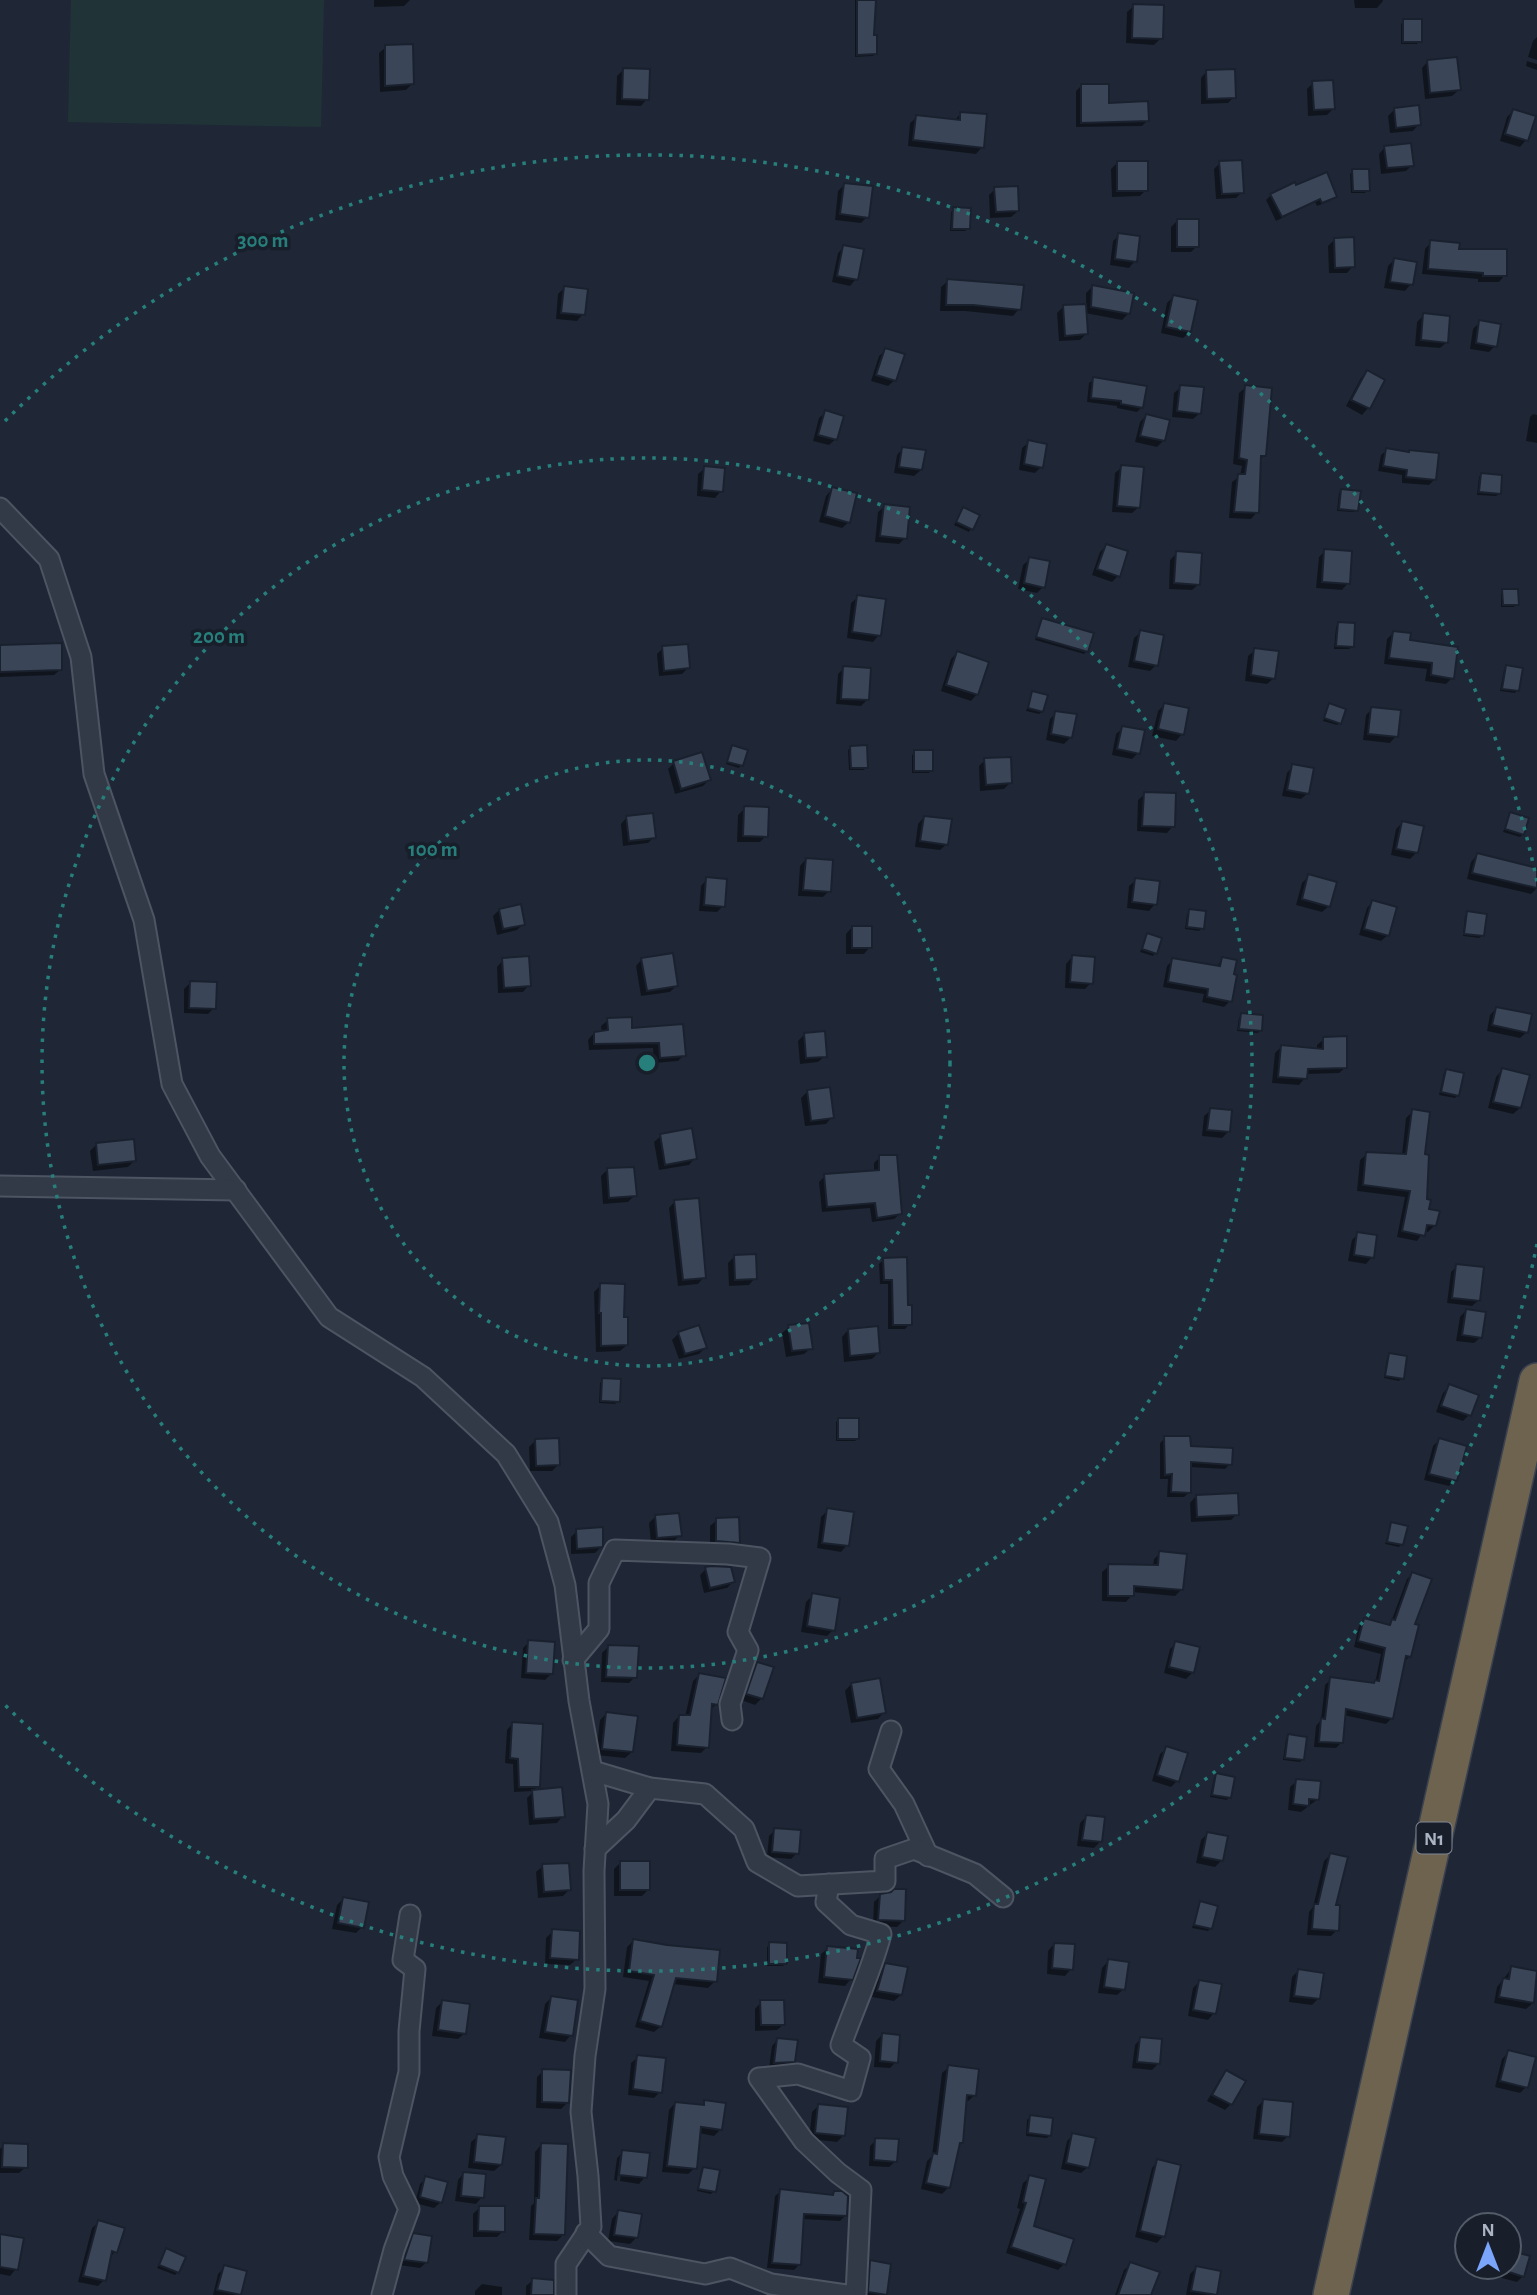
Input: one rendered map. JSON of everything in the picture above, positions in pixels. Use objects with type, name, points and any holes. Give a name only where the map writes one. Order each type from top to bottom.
[{"type":"highway","name":"N1","points":[[1331,2295],[1537,1381]]},
{"type":"street","points":[[0,508],[49,559],[81,657],[94,774],[144,920],[172,1084],[211,1156],[329,1317],[423,1377],[506,1454],[548,1522],[565,1585],[573,1660],[598,1804],[595,1850],[595,1989],[585,2056],[581,2112],[591,2227],[566,2264],[566,2295]]},
{"type":"street","points":[[0,531],[22,531]]},
{"type":"street","points":[[0,1186],[236,1190]]},
{"type":"street","points":[[573,1660],[599,1629],[599,1583],[615,1550],[728,1554],[760,1558],[738,1632],[748,1650],[730,1704],[732,1720]]},
{"type":"street","points":[[891,1731],[879,1769],[904,1804],[928,1856]]},
{"type":"street","points":[[593,1771],[650,1788],[705,1794],[744,1829],[757,1862],[798,1886],[885,1881],[885,1859],[914,1850],[975,1874],[1003,1897]]},
{"type":"street","points":[[595,1850],[626,1820],[650,1788]]},
{"type":"street","points":[[829,1884],[826,1902],[851,1925],[881,1934],[872,1969],[855,2004],[841,2045],[860,2058],[851,2091],[798,2074],[760,2078],[804,2141],[838,2173],[861,2190],[856,2295]]},
{"type":"street","points":[[383,2295],[394,2250],[409,2209],[393,2176],[389,2157],[409,2072],[409,2031],[415,1969],[403,1960],[410,1915]]},
{"type":"street","points":[[586,2234],[609,2256],[705,2274],[730,2268],[771,2284],[846,2295]]},
{"type":"green space","points":[[71,0],[324,0],[321,127],[68,122]]},
{"type":"building","points":[[857,0],[876,0],[874,35],[877,35],[877,54],[857,55]]},
{"type":"building","points":[[1133,4],[1164,5],[1163,39],[1132,38]]},
{"type":"building","points":[[1403,19],[1422,19],[1422,42],[1403,42]]},
{"type":"building","points":[[413,44],[414,84],[385,86],[385,45]]},
{"type":"building","points":[[1457,57],[1461,90],[1430,93],[1427,60]]},
{"type":"building","points":[[623,68],[650,69],[649,100],[622,99]]},
{"type":"building","points":[[1235,69],[1236,98],[1207,99],[1206,70]]},
{"type":"building","points":[[1333,80],[1335,109],[1314,110],[1312,81]]},
{"type":"building","points":[[1081,84],[1109,84],[1109,103],[1148,101],[1149,121],[1081,123]]},
{"type":"building","points":[[1419,105],[1421,125],[1396,128],[1394,108]]},
{"type":"building","points":[[1513,109],[1536,116],[1528,141],[1505,134]]},
{"type":"building","points":[[960,112],[987,114],[984,148],[913,140],[916,115],[960,120]]},
{"type":"building","points":[[1411,143],[1414,166],[1387,168],[1384,146]]},
{"type":"building","points":[[1242,160],[1244,193],[1222,194],[1219,161]]},
{"type":"building","points":[[1117,161],[1148,161],[1148,191],[1117,191]]},
{"type":"building","points":[[1352,169],[1369,169],[1370,191],[1353,191]]},
{"type":"building","points":[[1327,172],[1337,197],[1322,203],[1320,199],[1282,217],[1270,194],[1295,182],[1296,185]]},
{"type":"building","points":[[844,183],[873,186],[869,218],[840,214]]},
{"type":"building","points":[[1018,186],[1019,211],[996,212],[994,187]]},
{"type":"building","points":[[953,207],[971,208],[970,229],[952,229]]},
{"type":"building","points":[[1177,219],[1199,219],[1199,247],[1177,247]]},
{"type":"building","points":[[1118,233],[1140,236],[1137,262],[1115,259]]},
{"type":"building","points":[[1354,237],[1355,267],[1335,268],[1334,238]]},
{"type":"building","points":[[1430,240],[1460,243],[1459,249],[1507,249],[1507,276],[1483,276],[1483,273],[1428,269]]},
{"type":"building","points":[[843,245],[864,249],[858,280],[837,276]]},
{"type":"building","points":[[1394,258],[1417,262],[1413,285],[1390,282]]},
{"type":"building","points":[[947,279],[1024,285],[1021,310],[946,305]]},
{"type":"building","points":[[1092,285],[1134,293],[1130,314],[1091,307]]},
{"type":"building","points":[[564,286],[588,289],[585,315],[561,313]]},
{"type":"building","points":[[1173,295],[1198,300],[1191,332],[1166,327]]},
{"type":"building","points":[[1086,304],[1088,334],[1065,336],[1063,305]]},
{"type":"building","points":[[1423,313],[1450,316],[1448,343],[1421,340]]},
{"type":"building","points":[[1479,320],[1501,324],[1497,347],[1476,343]]},
{"type":"building","points":[[885,348],[905,354],[896,381],[876,375]]},
{"type":"building","points":[[1367,370],[1385,380],[1370,409],[1351,400]]},
{"type":"building","points":[[1093,377],[1147,386],[1143,408],[1121,404],[1121,401],[1091,398]]},
{"type":"building","points":[[1180,385],[1204,387],[1201,414],[1177,411]]},
{"type":"building","points":[[1245,385],[1272,388],[1266,456],[1261,456],[1259,513],[1234,512],[1238,474],[1245,474],[1247,460],[1239,458]]},
{"type":"building","points":[[825,410],[844,416],[837,440],[818,435]]},
{"type":"building","points":[[1146,414],[1170,420],[1165,441],[1140,436]]},
{"type":"building","points":[[1028,440],[1047,444],[1043,468],[1024,464]]},
{"type":"building","points":[[902,447],[926,450],[922,470],[899,467]]},
{"type":"building","points":[[1386,448],[1439,453],[1436,480],[1406,477],[1407,470],[1383,466]]},
{"type":"building","points":[[1121,465],[1144,467],[1140,508],[1117,506]]},
{"type":"building","points":[[704,466],[725,468],[723,492],[702,490]]},
{"type":"building","points":[[1481,473],[1502,475],[1501,494],[1479,492]]},
{"type":"building","points":[[832,487],[857,493],[850,523],[825,516]]},
{"type":"building","points":[[1341,489],[1361,491],[1358,511],[1339,509]]},
{"type":"building","points":[[884,504],[910,507],[907,539],[880,536]]},
{"type":"building","points":[[963,507],[980,515],[973,530],[956,522]]},
{"type":"building","points":[[1106,544],[1128,551],[1120,577],[1097,569]]},
{"type":"building","points":[[1324,549],[1352,551],[1350,584],[1322,582]]},
{"type":"building","points":[[1176,551],[1202,553],[1200,585],[1174,583]]},
{"type":"building","points":[[1029,557],[1050,561],[1045,588],[1024,583]]},
{"type":"building","points":[[1502,589],[1518,589],[1519,605],[1503,605]]},
{"type":"building","points":[[857,595],[886,599],[881,636],[852,632]]},
{"type":"building","points":[[1042,618],[1094,633],[1088,652],[1036,637]]},
{"type":"building","points":[[1338,622],[1355,623],[1354,647],[1336,646]]},
{"type":"building","points":[[1140,630],[1164,635],[1158,666],[1134,661]]},
{"type":"building","points":[[1393,631],[1411,633],[1410,640],[1458,647],[1454,679],[1431,675],[1432,663],[1389,658]]},
{"type":"building","points":[[62,643],[62,670],[0,672],[0,645]]},
{"type":"building","points":[[688,644],[690,668],[664,671],[662,646]]},
{"type":"building","points":[[1254,648],[1279,651],[1275,679],[1251,675]]},
{"type":"building","points":[[957,651],[989,662],[978,695],[946,685]]},
{"type":"building","points":[[1506,665],[1523,668],[1519,691],[1502,689]]},
{"type":"building","points":[[843,666],[871,668],[869,700],[841,699]]},
{"type":"building","points":[[1032,691],[1048,695],[1043,712],[1028,708]]},
{"type":"building","points":[[1164,703],[1189,708],[1184,735],[1158,729]]},
{"type":"building","points":[[1329,703],[1346,709],[1341,724],[1324,718]]},
{"type":"building","points":[[1371,707],[1401,710],[1398,737],[1368,734]]},
{"type":"building","points":[[1055,711],[1077,714],[1072,738],[1051,734]]},
{"type":"building","points":[[1122,726],[1145,730],[1140,754],[1117,749]]},
{"type":"building","points":[[732,745],[748,750],[743,766],[727,762]]},
{"type":"building","points":[[867,745],[868,768],[851,768],[850,746]]},
{"type":"building","points":[[914,750],[933,750],[933,771],[914,771]]},
{"type":"building","points":[[702,752],[711,780],[681,789],[673,761]]},
{"type":"building","points":[[1011,757],[1012,783],[986,785],[984,758]]},
{"type":"building","points":[[1292,764],[1314,768],[1309,794],[1287,790]]},
{"type":"building","points":[[1144,792],[1176,793],[1175,827],[1142,826]]},
{"type":"building","points":[[744,806],[769,807],[768,837],[743,836]]},
{"type":"building","points":[[1510,812],[1529,818],[1524,835],[1505,829]]},
{"type":"building","points":[[653,813],[656,838],[629,841],[626,816]]},
{"type":"building","points":[[924,816],[952,819],[948,845],[920,841]]},
{"type":"building","points":[[1402,821],[1424,826],[1418,853],[1396,849]]},
{"type":"building","points":[[1477,853],[1537,868],[1537,888],[1472,873]]},
{"type":"building","points":[[806,858],[833,860],[831,892],[803,890]]},
{"type":"building","points":[[1308,874],[1337,882],[1330,907],[1302,899]]},
{"type":"building","points":[[706,877],[727,879],[725,907],[704,905]]},
{"type":"building","points":[[1135,878],[1160,881],[1157,905],[1132,902]]},
{"type":"building","points":[[1372,900],[1397,907],[1389,936],[1364,929]]},
{"type":"building","points":[[521,904],[525,925],[503,929],[499,909]]},
{"type":"building","points":[[1189,909],[1206,911],[1204,929],[1187,927]]},
{"type":"building","points":[[1467,911],[1487,914],[1484,936],[1464,934]]},
{"type":"building","points":[[852,926],[872,926],[872,948],[852,948]]},
{"type":"building","points":[[1147,933],[1162,938],[1157,954],[1142,949]]},
{"type":"building","points":[[673,953],[678,986],[647,991],[641,958]]},
{"type":"building","points":[[1072,955],[1095,957],[1093,984],[1070,982]]},
{"type":"building","points":[[529,956],[531,986],[504,988],[502,958]]},
{"type":"building","points":[[1222,957],[1237,960],[1232,1002],[1207,997],[1208,989],[1168,982],[1172,958],[1220,966]]},
{"type":"building","points":[[190,981],[217,982],[216,1009],[189,1008]]},
{"type":"building","points":[[1496,1007],[1532,1014],[1528,1033],[1492,1025]]},
{"type":"building","points":[[1241,1013],[1263,1015],[1262,1031],[1239,1029]]},
{"type":"building","points":[[632,1017],[632,1028],[683,1024],[686,1056],[660,1058],[659,1043],[594,1044],[594,1032],[608,1030],[607,1018]]},
{"type":"building","points":[[825,1031],[827,1057],[806,1058],[804,1033]]},
{"type":"building","points":[[1347,1036],[1347,1068],[1308,1069],[1307,1079],[1278,1077],[1281,1045],[1323,1049],[1323,1037]]},
{"type":"building","points":[[1502,1068],[1530,1075],[1521,1108],[1493,1102]]},
{"type":"building","points":[[1446,1069],[1464,1073],[1459,1096],[1441,1092]]},
{"type":"building","points":[[830,1087],[834,1118],[811,1121],[807,1090]]},
{"type":"building","points":[[1210,1108],[1232,1110],[1230,1132],[1207,1130]]},
{"type":"building","points":[[1412,1109],[1430,1112],[1425,1154],[1429,1155],[1427,1199],[1431,1200],[1429,1209],[1440,1211],[1436,1226],[1427,1225],[1425,1236],[1402,1231],[1410,1191],[1363,1185],[1366,1152],[1406,1154]]},
{"type":"building","points":[[692,1128],[697,1159],[665,1165],[660,1134]]},
{"type":"building","points":[[134,1139],[136,1161],[98,1165],[96,1143]]},
{"type":"building","points":[[879,1155],[897,1155],[902,1214],[877,1218],[875,1203],[827,1207],[824,1174],[879,1170]]},
{"type":"building","points":[[634,1167],[637,1196],[609,1198],[607,1168]]},
{"type":"building","points":[[699,1198],[706,1278],[683,1280],[674,1200]]},
{"type":"building","points":[[1357,1232],[1377,1235],[1374,1258],[1354,1255]]},
{"type":"building","points":[[756,1254],[757,1279],[735,1280],[734,1255]]},
{"type":"building","points":[[907,1257],[908,1305],[912,1305],[912,1325],[893,1325],[892,1280],[884,1280],[883,1258]]},
{"type":"building","points":[[1456,1264],[1484,1267],[1480,1301],[1452,1298]]},
{"type":"building","points":[[600,1283],[625,1284],[624,1317],[628,1317],[628,1345],[601,1346]]},
{"type":"building","points":[[1466,1309],[1486,1312],[1482,1338],[1462,1335]]},
{"type":"building","points":[[809,1323],[813,1349],[792,1351],[788,1325]]},
{"type":"building","points":[[699,1325],[707,1348],[685,1354],[678,1332]]},
{"type":"building","points":[[878,1326],[880,1353],[850,1356],[848,1329]]},
{"type":"building","points":[[1389,1353],[1407,1356],[1404,1379],[1385,1376]]},
{"type":"building","points":[[602,1378],[621,1379],[620,1402],[601,1401]]},
{"type":"building","points":[[1449,1384],[1479,1395],[1471,1416],[1441,1406]]},
{"type":"building","points":[[838,1418],[859,1418],[859,1439],[838,1439]]},
{"type":"building","points":[[1164,1436],[1190,1436],[1191,1446],[1233,1448],[1232,1465],[1191,1462],[1191,1493],[1171,1492],[1172,1474],[1165,1475]]},
{"type":"building","points":[[559,1438],[560,1465],[536,1466],[535,1439]]},
{"type":"building","points":[[1439,1438],[1467,1446],[1457,1481],[1429,1474]]},
{"type":"building","points":[[1238,1493],[1239,1515],[1197,1517],[1196,1495]]},
{"type":"building","points":[[827,1508],[854,1512],[849,1546],[822,1543]]},
{"type":"building","points":[[679,1513],[682,1536],[657,1538],[655,1515]]},
{"type":"building","points":[[739,1517],[740,1543],[716,1541],[716,1518]]},
{"type":"building","points":[[1391,1522],[1408,1526],[1403,1545],[1387,1542]]},
{"type":"building","points":[[603,1527],[603,1547],[577,1549],[576,1529]]},
{"type":"building","points":[[1159,1551],[1187,1554],[1183,1590],[1134,1586],[1134,1596],[1108,1596],[1108,1564],[1158,1565]]},
{"type":"building","points":[[705,1567],[731,1567],[735,1582],[710,1588]]},
{"type":"building","points":[[1412,1572],[1432,1579],[1415,1624],[1419,1625],[1411,1657],[1406,1656],[1393,1719],[1346,1709],[1343,1743],[1319,1742],[1330,1677],[1374,1683],[1375,1680],[1379,1681],[1385,1648],[1358,1641],[1364,1618],[1390,1625],[1392,1619],[1395,1620]]},
{"type":"building","points":[[812,1593],[840,1598],[835,1631],[807,1626]]},
{"type":"building","points":[[528,1640],[555,1642],[553,1674],[526,1673]]},
{"type":"building","points":[[1175,1641],[1200,1647],[1194,1673],[1169,1667]]},
{"type":"building","points":[[608,1645],[639,1646],[637,1678],[606,1677]]},
{"type":"building","points":[[757,1662],[774,1667],[763,1699],[746,1694]]},
{"type":"building","points":[[699,1673],[726,1678],[718,1705],[712,1704],[709,1748],[677,1745],[679,1715],[690,1715]]},
{"type":"building","points":[[880,1678],[886,1713],[857,1718],[851,1683]]},
{"type":"building","points":[[606,1712],[638,1716],[633,1752],[602,1749]]},
{"type":"building","points":[[512,1722],[543,1724],[540,1787],[519,1787],[518,1759],[510,1758]]},
{"type":"building","points":[[1288,1734],[1307,1737],[1304,1760],[1285,1758]]},
{"type":"building","points":[[1166,1746],[1188,1753],[1179,1782],[1157,1775]]},
{"type":"building","points":[[1216,1773],[1235,1777],[1231,1798],[1212,1795]]},
{"type":"building","points":[[1296,1779],[1321,1781],[1319,1800],[1309,1799],[1309,1806],[1293,1804]]},
{"type":"building","points":[[562,1787],[565,1817],[534,1819],[532,1790]]},
{"type":"building","points":[[1086,1815],[1105,1817],[1102,1842],[1082,1840]]},
{"type":"building","points":[[774,1828],[801,1830],[799,1854],[772,1852]]},
{"type":"building","points":[[1207,1832],[1228,1836],[1223,1861],[1202,1857]]},
{"type":"building","points":[[1330,1853],[1348,1857],[1336,1905],[1340,1905],[1339,1931],[1312,1929],[1314,1904],[1318,1904]]},
{"type":"building","points":[[620,1861],[650,1861],[650,1890],[620,1890]]},
{"type":"building","points":[[569,1863],[571,1890],[544,1892],[542,1864]]},
{"type":"building","points":[[894,1889],[906,1889],[905,1921],[878,1920],[880,1894]]},
{"type":"building","points":[[343,1897],[369,1902],[364,1928],[338,1923]]},
{"type":"building","points":[[1200,1901],[1218,1906],[1212,1929],[1194,1925]]},
{"type":"building","points":[[552,1929],[580,1931],[579,1960],[550,1958]]},
{"type":"building","points":[[633,1939],[720,1950],[717,1982],[676,1978],[662,2027],[640,2021],[654,1975],[629,1971]]},
{"type":"building","points":[[769,1942],[787,1943],[787,1964],[769,1964]]},
{"type":"building","points":[[1054,1943],[1075,1944],[1073,1970],[1052,1968]]},
{"type":"building","points":[[827,1946],[858,1949],[857,1958],[861,1958],[853,1980],[824,1977]]},
{"type":"building","points":[[1108,1959],[1129,1962],[1125,1990],[1104,1987]]},
{"type":"building","points":[[885,1963],[908,1967],[902,1995],[877,1991]]},
{"type":"building","points":[[1511,1966],[1537,1971],[1534,2003],[1499,1997],[1503,1978],[1509,1979]]},
{"type":"building","points":[[1298,1969],[1324,1973],[1320,1999],[1294,1996]]},
{"type":"building","points":[[1199,1980],[1222,1984],[1216,2014],[1193,2010]]},
{"type":"building","points":[[551,1996],[578,2000],[573,2036],[545,2032]]},
{"type":"building","points":[[442,2000],[470,2004],[466,2034],[438,2030]]},
{"type":"building","points":[[760,2000],[784,2000],[785,2025],[761,2025]]},
{"type":"building","points":[[882,2033],[900,2035],[898,2063],[880,2061]]},
{"type":"building","points":[[1140,2037],[1162,2039],[1160,2064],[1137,2062]]},
{"type":"building","points":[[777,2038],[798,2040],[795,2062],[774,2063]]},
{"type":"building","points":[[1508,2050],[1536,2057],[1528,2088],[1500,2081]]},
{"type":"building","points":[[637,2055],[666,2058],[662,2093],[633,2089]]},
{"type":"building","points":[[948,2065],[979,2069],[976,2096],[967,2095],[963,2143],[960,2143],[950,2188],[926,2183],[933,2153],[937,2154]]},
{"type":"building","points":[[542,2069],[571,2070],[569,2103],[542,2102]]},
{"type":"building","points":[[1226,2070],[1246,2081],[1232,2105],[1212,2095]]},
{"type":"building","points":[[1263,2099],[1293,2102],[1290,2137],[1259,2134]]},
{"type":"building","points":[[704,2100],[726,2103],[722,2130],[701,2127],[697,2169],[667,2166],[675,2102],[704,2105]]},
{"type":"building","points":[[818,2104],[848,2107],[845,2136],[815,2133]]},
{"type":"building","points":[[1030,2115],[1053,2118],[1051,2136],[1028,2133]]},
{"type":"building","points":[[1072,2133],[1096,2138],[1089,2168],[1066,2163]]},
{"type":"building","points":[[477,2134],[506,2137],[502,2165],[474,2162]]},
{"type":"building","points":[[875,2138],[899,2139],[897,2162],[874,2160]]},
{"type":"building","points":[[3,2143],[28,2144],[28,2168],[2,2167]]},
{"type":"building","points":[[541,2143],[568,2144],[565,2235],[534,2234],[536,2198],[539,2198]]},
{"type":"building","points":[[622,2150],[650,2153],[647,2178],[619,2175]]},
{"type":"building","points":[[1157,2159],[1181,2165],[1165,2237],[1140,2231]]},
{"type":"building","points":[[703,2167],[720,2170],[716,2192],[698,2189]]},
{"type":"building","points":[[463,2172],[486,2174],[484,2198],[461,2196]]},
{"type":"building","points":[[1029,2175],[1046,2179],[1034,2226],[1074,2239],[1066,2265],[1011,2247],[1026,2203],[1023,2202]]},
{"type":"building","points":[[425,2176],[448,2182],[442,2203],[420,2197]]},
{"type":"building","points":[[780,2189],[833,2195],[834,2191],[842,2191],[848,2196],[847,2216],[804,2214],[801,2265],[772,2263]]},
{"type":"building","points":[[479,2206],[505,2206],[505,2232],[478,2231]]},
{"type":"building","points":[[618,2210],[642,2214],[638,2238],[614,2235]]},
{"type":"building","points":[[98,2220],[125,2228],[117,2253],[112,2251],[106,2281],[83,2276]]},
{"type":"building","points":[[413,2233],[432,2236],[428,2263],[404,2260]]},
{"type":"building","points":[[0,2234],[24,2238],[18,2270],[0,2267]]},
{"type":"building","points":[[166,2248],[186,2257],[179,2273],[159,2265]]},
{"type":"building","points":[[1523,2254],[1530,2256],[1523,2277]]},
{"type":"building","points":[[870,2260],[891,2264],[887,2295],[868,2292]]},
{"type":"building","points":[[1130,2262],[1160,2272],[1151,2295],[1118,2295]]},
{"type":"building","points":[[224,2265],[247,2271],[241,2295],[217,2290]]},
{"type":"building","points":[[1196,2266],[1221,2271],[1217,2295],[1191,2291]]},
{"type":"building","points":[[532,2278],[554,2280],[554,2295],[531,2295]]}]
